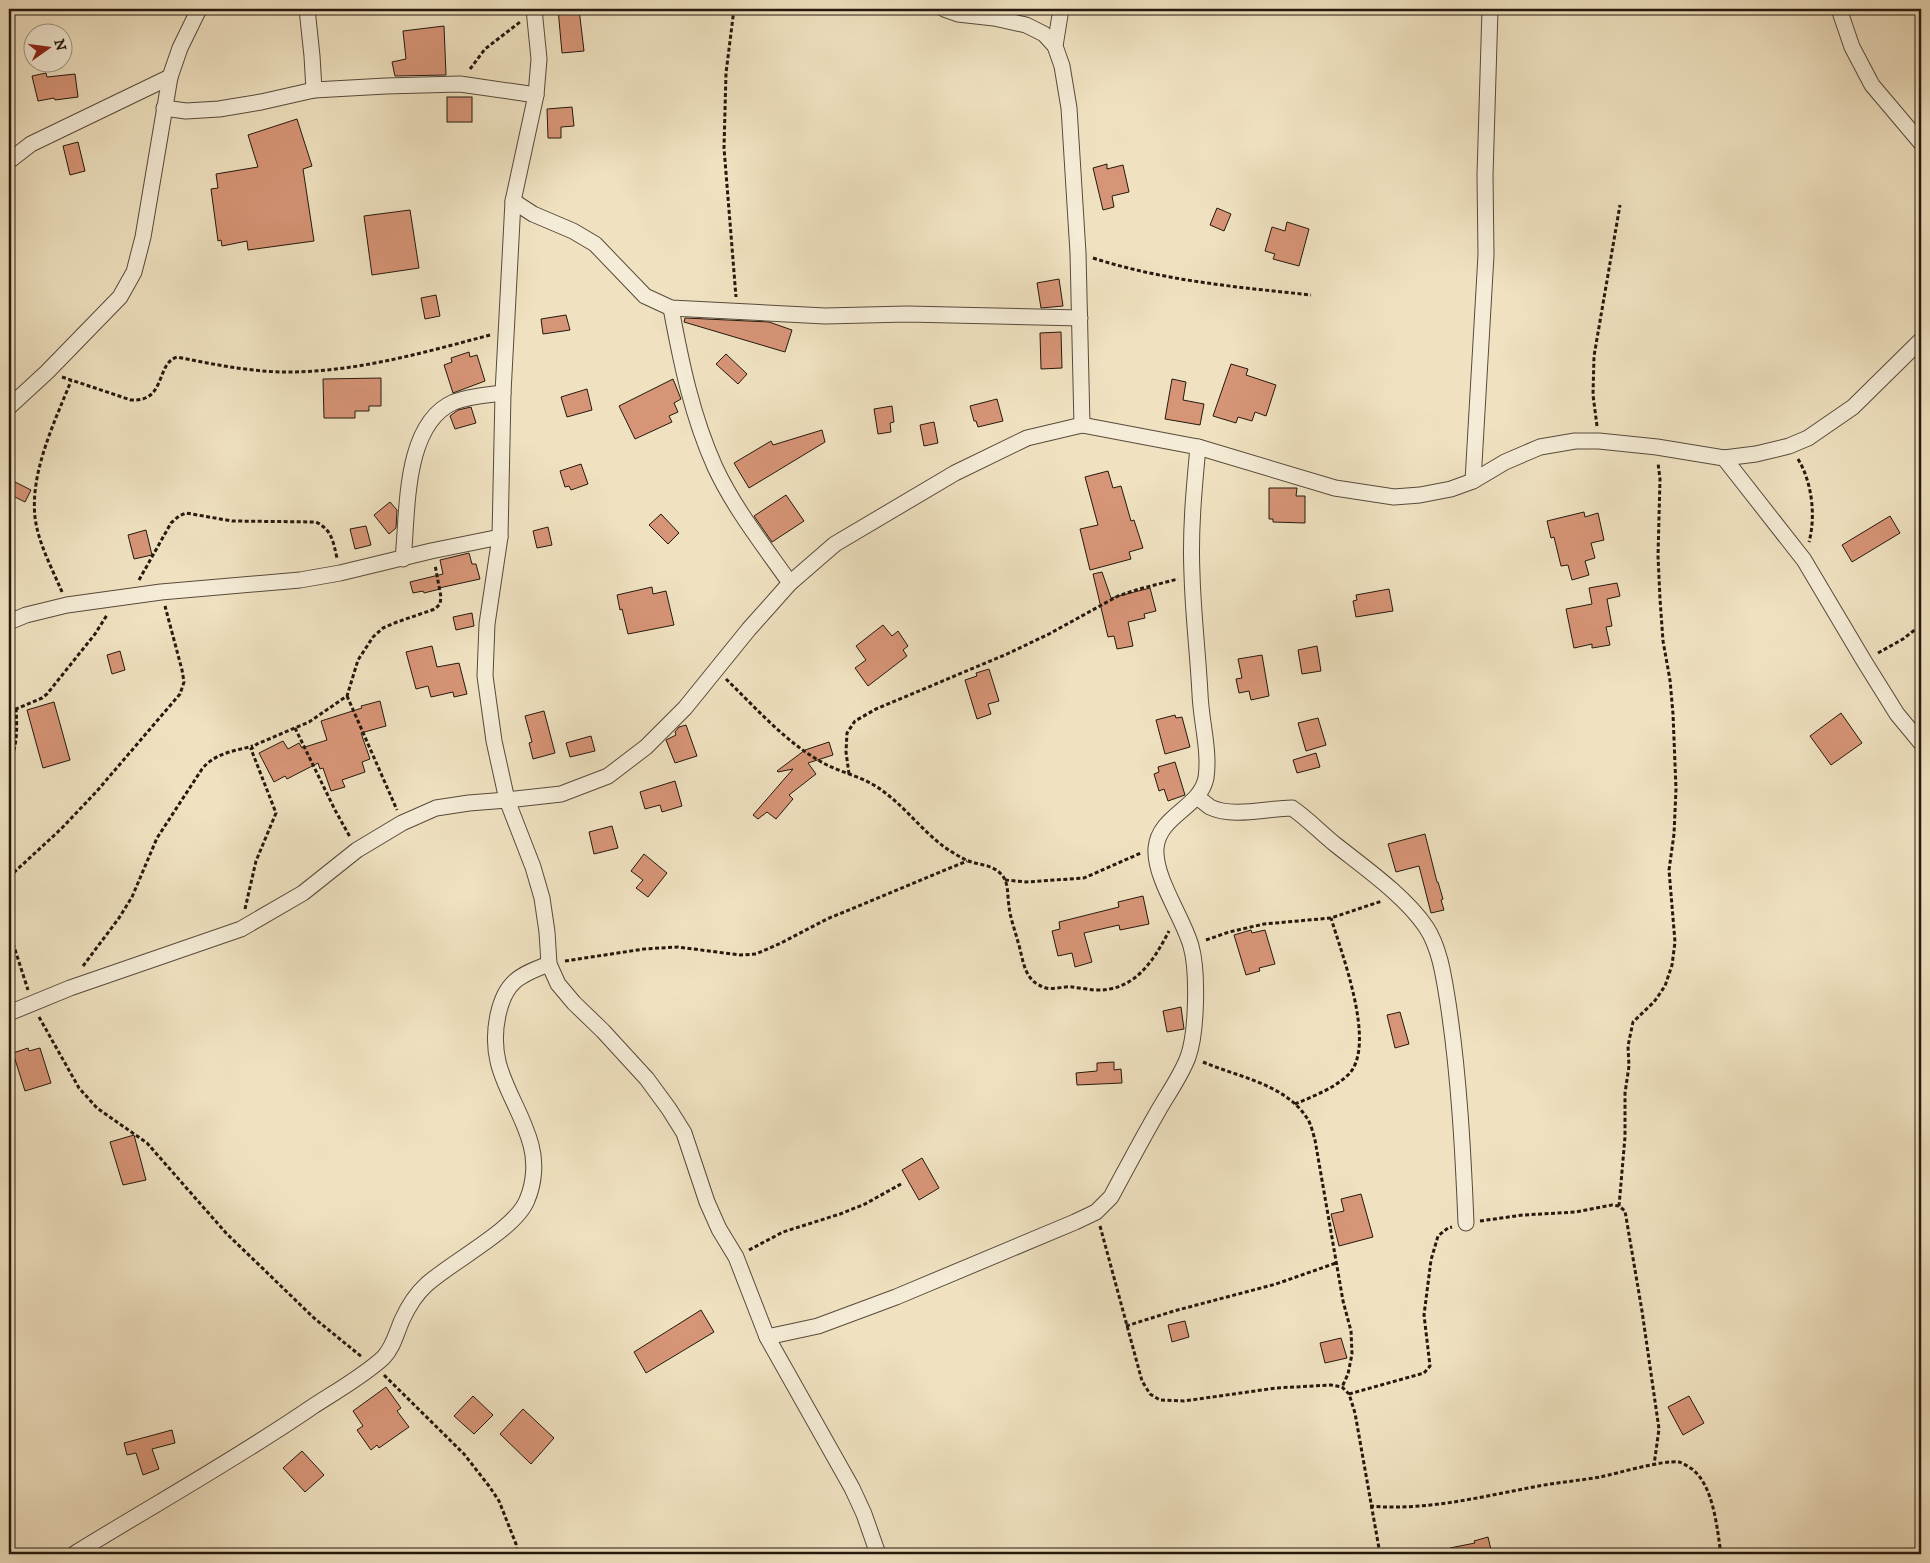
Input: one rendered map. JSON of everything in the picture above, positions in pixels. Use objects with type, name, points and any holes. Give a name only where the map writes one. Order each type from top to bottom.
[{"type":"street","points":[[9,408],[120,298],[134,272],[143,237],[170,77],[180,48],[199,9]]},
{"type":"street","points":[[307,9],[314,90]]},
{"type":"street","points":[[944,9],[958,14],[994,18],[1026,25],[1044,34],[1055,46],[1062,66],[1069,108],[1078,253],[1082,425]]},
{"type":"street","points":[[1055,46],[1061,9]]},
{"type":"street","points":[[1473,481],[1486,255],[1485,174],[1490,9]]},
{"type":"street","points":[[1839,9],[1852,47],[1872,85],[1921,143]]},
{"type":"street","points":[[535,10],[539,59],[536,95],[514,201],[503,393],[500,537],[486,624],[485,676],[494,741],[507,800],[534,867],[542,898],[549,964],[558,984],[574,1004],[603,1031],[647,1079],[684,1133],[711,1211],[719,1229],[736,1257],[767,1337],[852,1488],[864,1514],[878,1554]]},
{"type":"street","points":[[9,161],[30,144],[170,77]]},
{"type":"street","points":[[164,108],[186,111],[219,108],[261,102],[314,90],[460,84],[536,95]]},
{"type":"street","points":[[514,201],[533,214],[573,231],[594,244],[645,296],[670,308],[825,316],[907,314],[1080,318]]},
{"type":"street","points":[[670,308],[682,370],[698,424],[715,468],[746,520],[790,583]]},
{"type":"street","points":[[9,1013],[70,988],[241,929],[303,893],[357,850],[402,823],[436,808],[469,802],[561,794],[608,776],[646,747],[685,708],[749,629],[790,583],[835,544],[954,473],[1027,438],[1082,425],[1198,446],[1335,488],[1394,497],[1420,495],[1452,490],[1540,446],[1575,441],[1599,441],[1656,447],[1724,458],[1756,454],[1789,446],[1808,438],[1853,407],[1921,340]]},
{"type":"street","points":[[403,559],[412,468],[418,448],[427,429],[437,413],[453,403],[473,396],[503,393]]},
{"type":"street","points":[[767,1337],[818,1326],[859,1312],[995,1257],[1096,1212],[1111,1197],[1188,1056],[1194,1028],[1194,967],[1191,945],[1159,868],[1156,848],[1162,831],[1172,818],[1197,798],[1206,779],[1207,760],[1201,712],[1192,576],[1191,525],[1198,446]]},
{"type":"street","points":[[1724,458],[1804,560],[1864,661],[1898,714],[1921,743]]},
{"type":"street","points":[[9,622],[26,615],[67,605],[161,592],[300,580],[403,559],[431,550],[500,537]]},
{"type":"street","points":[[1197,798],[1221,811],[1254,812],[1292,808],[1362,865],[1415,913],[1426,928],[1435,946],[1445,984],[1453,1038],[1464,1169],[1466,1223]]},
{"type":"street","points":[[74,1554],[287,1424],[374,1365],[390,1349],[412,1300],[447,1268],[518,1216],[527,1202],[532,1186],[534,1167],[532,1146],[500,1070],[495,1044],[496,1023],[508,986],[516,979],[549,964]]},
{"type":"path","points":[[734,9],[726,73],[724,148],[738,312]]},
{"type":"path","points":[[460,84],[486,49],[535,10]]},
{"type":"path","points":[[1599,441],[1593,395],[1594,356],[1620,204]]},
{"type":"path","points":[[1078,253],[1128,269],[1187,280],[1311,295]]},
{"type":"path","points":[[47,372],[131,400],[140,401],[147,398],[155,390],[170,361],[177,356],[224,367],[244,369],[282,372],[320,370],[416,354],[506,331]]},
{"type":"path","points":[[67,605],[41,542],[35,516],[36,490],[42,458],[71,381]]},
{"type":"path","points":[[1789,446],[1800,463],[1807,479],[1812,504],[1812,529],[1804,560]]},
{"type":"path","points":[[1619,1206],[1625,1137],[1625,1093],[1629,1066],[1628,1046],[1633,1022],[1654,1002],[1665,986],[1672,965],[1675,942],[1670,870],[1676,789],[1673,714],[1670,680],[1663,642],[1660,599],[1658,556],[1660,479],[1656,447]]},
{"type":"path","points":[[9,712],[42,698],[54,687],[126,597],[171,524],[179,516],[186,513],[232,521],[316,522],[325,526],[332,536],[340,573]]},
{"type":"path","points":[[70,988],[87,960],[119,918],[132,897],[157,838],[209,761],[217,756],[253,746],[319,716],[347,696],[358,660],[373,637],[383,628],[435,609],[440,604],[439,580],[431,550]]},
{"type":"path","points":[[849,774],[846,752],[847,733],[855,722],[876,709],[1007,654],[1049,634],[1118,596],[1192,576]]},
{"type":"path","points":[[9,877],[61,829],[180,694],[184,682],[182,670],[161,592]]},
{"type":"path","points":[[1864,661],[1904,639],[1921,625]]},
{"type":"path","points":[[717,670],[794,744],[826,765],[871,783],[892,798],[933,838],[967,860],[995,869],[1006,880],[1011,918],[1025,972],[1036,984],[1047,989],[1066,986],[1095,990],[1122,986],[1144,971],[1161,946],[1177,915]]},
{"type":"path","points":[[347,696],[402,823]]},
{"type":"path","points":[[9,763],[16,746],[16,708]]},
{"type":"path","points":[[295,728],[357,850]]},
{"type":"path","points":[[241,929],[256,861],[276,814],[251,749],[253,746]]},
{"type":"path","points":[[1006,880],[1026,882],[1084,878],[1130,856],[1156,848]]},
{"type":"path","points":[[549,964],[610,954],[669,948],[740,955],[756,954],[827,919],[967,860]]},
{"type":"path","points":[[1191,945],[1229,932],[1264,924],[1331,918],[1396,896]]},
{"type":"path","points":[[1295,1104],[1326,1090],[1350,1073],[1359,1054],[1360,1031],[1356,1002],[1331,918]]},
{"type":"path","points":[[9,931],[32,1003],[79,1088],[97,1108],[147,1143],[226,1233],[314,1318],[349,1348],[374,1365],[464,1454],[499,1501],[516,1544],[517,1554]]},
{"type":"path","points":[[1188,1056],[1282,1094],[1295,1104],[1308,1119],[1315,1140],[1350,1332],[1352,1354],[1348,1374],[1342,1387]]},
{"type":"path","points":[[736,1257],[784,1232],[865,1204],[900,1184]]},
{"type":"path","points":[[1350,1394],[1424,1373],[1430,1366],[1424,1315],[1431,1260],[1438,1236],[1448,1228],[1466,1223],[1523,1215],[1576,1212],[1612,1205],[1619,1206],[1625,1211],[1659,1429],[1654,1465]]},
{"type":"path","points":[[1096,1212],[1142,1381],[1150,1394],[1160,1400],[1184,1401],[1276,1388],[1330,1385],[1342,1387],[1350,1394],[1380,1554]]},
{"type":"path","points":[[1126,1326],[1174,1311],[1276,1284],[1336,1262]]},
{"type":"path","points":[[1370,1506],[1394,1508],[1449,1503],[1679,1462],[1694,1470],[1706,1487],[1716,1519],[1721,1554]]},
{"type":"building","points":[[558,9],[579,9],[584,51],[562,53]]},
{"type":"building","points":[[444,26],[446,75],[395,76],[392,62],[406,59],[403,31]]},
{"type":"building","points":[[46,73],[47,77],[75,74],[78,97],[38,101],[32,76]]},
{"type":"building","points":[[447,97],[472,97],[472,122],[447,122]]},
{"type":"building","points":[[572,107],[574,126],[561,127],[561,138],[548,138],[547,109]]},
{"type":"building","points":[[297,119],[312,166],[303,169],[314,241],[248,250],[247,241],[222,246],[221,240],[218,241],[211,189],[218,188],[216,174],[258,167],[248,135]]},
{"type":"building","points":[[78,142],[85,171],[70,175],[63,146]]},
{"type":"building","points":[[1107,164],[1107,169],[1123,165],[1129,192],[1112,196],[1114,207],[1103,210],[1093,168]]},
{"type":"building","points":[[1217,208],[1231,214],[1224,231],[1210,225]]},
{"type":"building","points":[[410,210],[419,268],[372,275],[364,216]]},
{"type":"building","points":[[1287,222],[1309,229],[1299,266],[1273,259],[1275,254],[1265,251],[1272,227],[1285,231]]},
{"type":"building","points":[[1059,279],[1063,306],[1041,308],[1037,283]]},
{"type":"building","points":[[436,295],[440,316],[425,319],[421,298]]},
{"type":"building","points":[[566,315],[570,330],[543,334],[541,319]]},
{"type":"building","points":[[685,318],[769,322],[792,330],[785,352],[684,322]]},
{"type":"building","points":[[1061,332],[1062,368],[1041,369],[1040,333]]},
{"type":"building","points":[[469,352],[470,357],[477,355],[485,381],[453,393],[444,365],[452,362],[451,358]]},
{"type":"building","points":[[726,354],[747,374],[738,384],[716,364]]},
{"type":"building","points":[[1231,364],[1248,369],[1246,375],[1276,385],[1266,416],[1255,412],[1252,421],[1238,417],[1236,423],[1213,416]]},
{"type":"building","points":[[381,378],[381,406],[369,406],[369,411],[355,411],[355,418],[324,418],[323,379]]},
{"type":"building","points":[[673,379],[681,399],[674,403],[678,412],[669,416],[672,422],[635,439],[619,406]]},
{"type":"building","points":[[1172,379],[1186,382],[1183,400],[1204,404],[1200,425],[1165,419]]},
{"type":"building","points":[[587,389],[592,410],[567,417],[561,397]]},
{"type":"building","points":[[997,399],[1003,421],[978,427],[976,421],[974,421],[970,406]]},
{"type":"building","points":[[892,406],[894,422],[890,423],[891,432],[878,434],[874,409]]},
{"type":"building","points":[[471,407],[476,423],[455,429],[450,416],[458,410]]},
{"type":"building","points":[[934,422],[938,443],[924,446],[920,425]]},
{"type":"building","points":[[822,430],[825,442],[749,488],[734,463],[771,441],[773,445]]},
{"type":"building","points":[[581,464],[588,484],[571,490],[569,486],[565,487],[560,471]]},
{"type":"building","points":[[1108,471],[1113,488],[1121,486],[1131,521],[1134,520],[1143,548],[1129,552],[1131,559],[1090,570],[1080,529],[1098,525],[1085,477]]},
{"type":"building","points":[[13,481],[31,490],[25,502],[9,494]]},
{"type":"building","points":[[1269,488],[1297,488],[1296,496],[1305,496],[1305,523],[1273,522],[1273,519],[1269,519]]},
{"type":"building","points":[[786,495],[804,521],[772,542],[754,516]]},
{"type":"building","points":[[390,502],[397,510],[396,528],[389,534],[374,515]]},
{"type":"building","points":[[1584,512],[1585,517],[1598,513],[1604,540],[1591,543],[1595,558],[1585,561],[1589,575],[1572,580],[1568,565],[1561,566],[1554,537],[1551,538],[1547,521]]},
{"type":"building","points":[[661,514],[679,533],[668,544],[649,525]]},
{"type":"building","points":[[1890,516],[1900,533],[1852,562],[1842,545]]},
{"type":"building","points":[[366,526],[371,545],[355,549],[350,529]]},
{"type":"building","points":[[548,527],[552,545],[537,548],[533,531]]},
{"type":"building","points":[[146,530],[152,555],[134,559],[128,535]]},
{"type":"building","points":[[469,553],[472,564],[476,564],[480,579],[424,593],[423,591],[413,593],[410,582],[443,574],[440,560]]},
{"type":"building","points":[[1102,572],[1111,598],[1150,588],[1156,611],[1144,614],[1145,618],[1128,622],[1133,646],[1117,649],[1114,636],[1108,637],[1093,574]]},
{"type":"building","points":[[1617,583],[1620,596],[1607,599],[1612,626],[1606,627],[1610,645],[1592,648],[1592,644],[1574,648],[1566,609],[1592,604],[1589,588]]},
{"type":"building","points":[[652,587],[653,594],[666,591],[674,625],[628,634],[617,595]]},
{"type":"building","points":[[1389,589],[1393,611],[1356,617],[1353,601],[1357,600],[1356,595]]},
{"type":"building","points":[[472,613],[474,626],[456,630],[453,617]]},
{"type":"building","points":[[883,625],[892,636],[898,631],[908,646],[903,650],[907,656],[868,686],[855,668],[866,660],[856,646]]},
{"type":"building","points":[[432,646],[437,667],[459,663],[467,694],[454,697],[453,692],[431,697],[428,686],[416,689],[406,652]]},
{"type":"building","points":[[1317,646],[1321,671],[1302,674],[1298,650]]},
{"type":"building","points":[[120,651],[125,670],[112,674],[107,655]]},
{"type":"building","points":[[1262,655],[1269,696],[1251,700],[1249,691],[1239,693],[1236,679],[1242,678],[1238,659]]},
{"type":"building","points":[[989,669],[999,701],[988,704],[991,714],[977,719],[965,680],[977,676],[976,673]]},
{"type":"building","points":[[380,701],[386,726],[361,733],[370,759],[362,762],[365,772],[342,780],[345,787],[331,791],[323,768],[320,769],[318,763],[287,779],[285,776],[274,782],[259,753],[283,741],[288,749],[299,743],[302,748],[327,740],[321,721]]},
{"type":"building","points":[[54,702],[70,760],[43,768],[27,710]]},
{"type":"building","points":[[544,711],[555,753],[533,759],[529,743],[532,742],[525,716]]},
{"type":"building","points":[[1841,713],[1862,743],[1831,765],[1810,736]]},
{"type":"building","points":[[1175,715],[1176,718],[1182,717],[1190,747],[1165,754],[1156,720]]},
{"type":"building","points":[[1318,718],[1326,745],[1306,751],[1298,723]]},
{"type":"building","points":[[686,725],[697,756],[675,763],[666,740],[676,735],[675,732],[679,727]]},
{"type":"building","points":[[591,736],[595,751],[570,757],[566,743]]},
{"type":"building","points":[[829,742],[833,755],[808,763],[816,774],[789,795],[793,799],[776,819],[767,812],[758,819],[753,815],[793,769],[777,771],[805,750]]},
{"type":"building","points":[[1316,753],[1320,767],[1297,773],[1293,760]]},
{"type":"building","points":[[1175,762],[1185,795],[1168,801],[1164,789],[1159,791],[1154,774],[1159,772],[1158,767]]},
{"type":"building","points":[[675,781],[682,806],[662,812],[660,805],[645,809],[640,792]]},
{"type":"building","points":[[612,826],[618,848],[594,854],[589,832]]},
{"type":"building","points":[[1425,834],[1443,899],[1441,900],[1444,910],[1431,913],[1419,866],[1396,872],[1388,844]]},
{"type":"building","points":[[644,854],[667,873],[648,897],[636,888],[643,880],[631,871]]},
{"type":"building","points":[[1143,896],[1149,924],[1120,930],[1119,925],[1084,933],[1092,962],[1075,967],[1072,953],[1058,956],[1052,931],[1060,929],[1059,922],[1119,907],[1118,902]]},
{"type":"building","points":[[1251,930],[1252,933],[1265,930],[1275,964],[1259,968],[1260,971],[1246,975],[1234,935]]},
{"type":"building","points":[[1181,1007],[1184,1029],[1167,1032],[1163,1011]]},
{"type":"building","points":[[1400,1012],[1409,1044],[1395,1048],[1387,1015]]},
{"type":"building","points":[[28,1048],[29,1051],[40,1048],[51,1083],[25,1091],[13,1053]]},
{"type":"building","points":[[1114,1062],[1114,1070],[1121,1069],[1122,1083],[1077,1085],[1076,1073],[1097,1071],[1097,1063]]},
{"type":"building","points":[[134,1135],[146,1180],[123,1185],[110,1142]]},
{"type":"building","points":[[922,1158],[939,1188],[919,1200],[902,1170]]},
{"type":"building","points":[[1361,1194],[1373,1237],[1339,1246],[1331,1214],[1344,1211],[1341,1199]]},
{"type":"building","points":[[701,1310],[714,1332],[646,1373],[634,1352]]},
{"type":"building","points":[[1185,1321],[1189,1337],[1172,1342],[1168,1325]]},
{"type":"building","points":[[1341,1338],[1347,1358],[1325,1363],[1320,1343]]},
{"type":"building","points":[[386,1387],[401,1408],[397,1411],[409,1427],[379,1448],[377,1445],[371,1450],[357,1430],[363,1426],[353,1411]]},
{"type":"building","points":[[473,1396],[493,1415],[474,1434],[454,1416]]},
{"type":"building","points":[[1689,1396],[1704,1423],[1683,1435],[1668,1407]]},
{"type":"building","points":[[523,1409],[554,1438],[531,1464],[500,1434]]},
{"type":"building","points":[[172,1430],[175,1443],[152,1449],[159,1469],[143,1475],[136,1453],[127,1455],[124,1443]]},
{"type":"building","points":[[302,1451],[324,1475],[305,1492],[283,1468]]},
{"type":"building","points":[[1488,1537],[1492,1554],[1450,1554],[1450,1548],[1475,1543],[1474,1541]]}]
